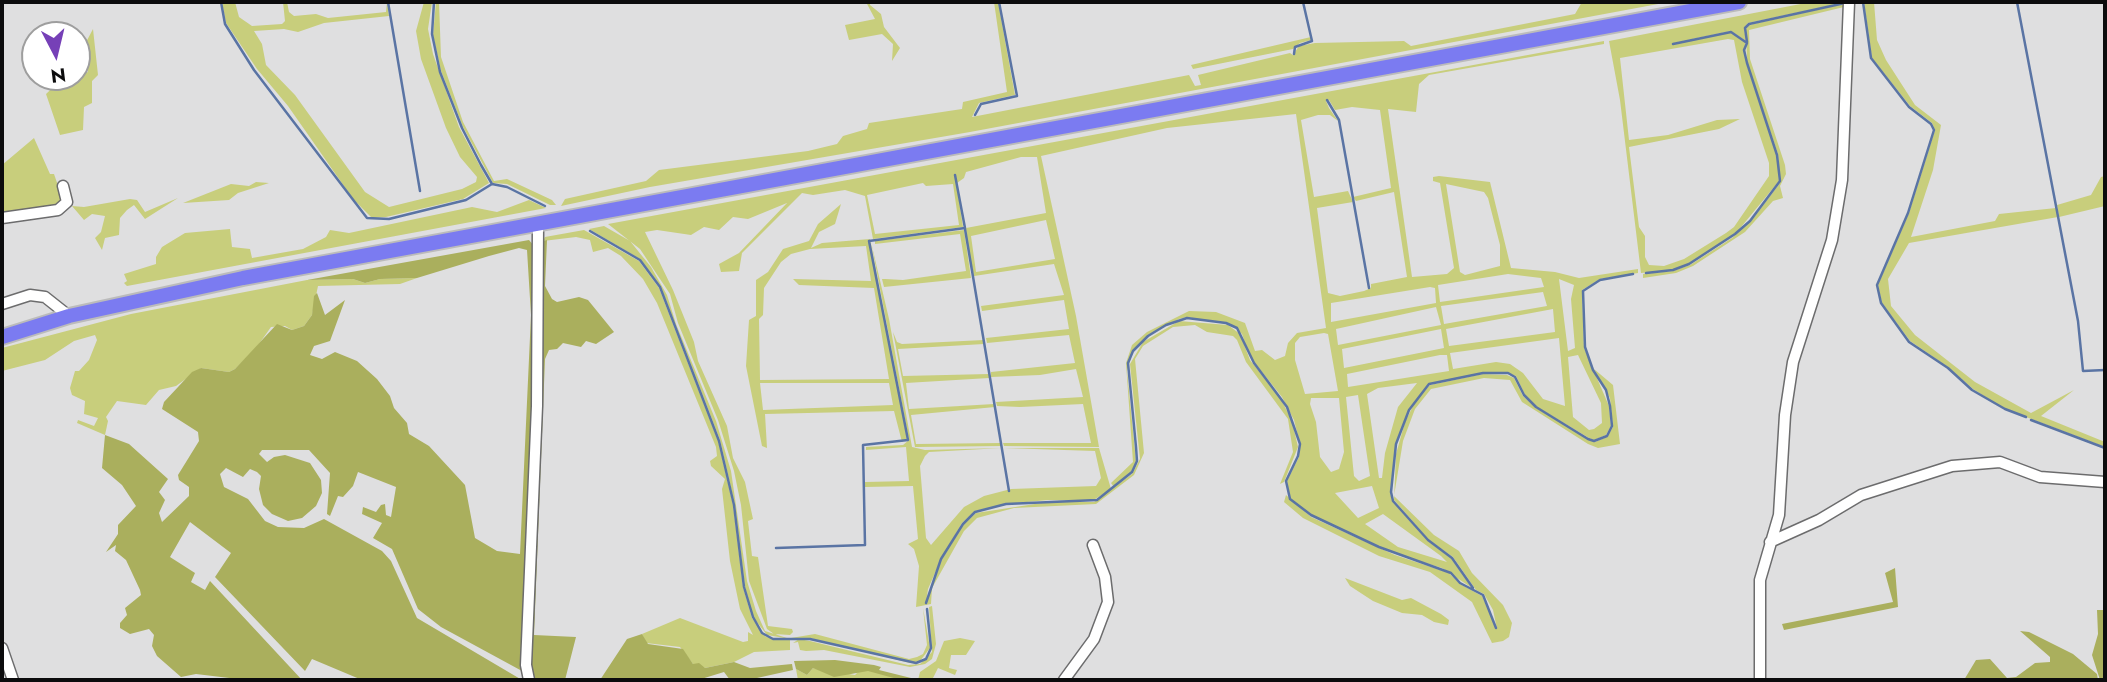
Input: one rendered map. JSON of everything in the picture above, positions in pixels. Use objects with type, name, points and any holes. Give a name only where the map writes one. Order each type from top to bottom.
[{"type":"highway","points":[[2,337],[69,316],[243,278],[1739,2]]},
{"type":"street","points":[[1760,680],[1760,580],[1779,515],[1785,415],[1793,362],[1832,240],[1842,180],[1849,2]]},
{"type":"street","points":[[2,218],[58,210],[67,202],[63,186]]},
{"type":"street","points":[[529,680],[526,665],[536,432],[538,224]]},
{"type":"street","points":[[2,303],[30,295],[45,297],[69,316]]},
{"type":"street","points":[[1770,542],[1819,520],[1861,495],[1952,466],[2000,462],[2040,477],[2105,482]]},
{"type":"street","points":[[1065,680],[1094,639],[1108,602],[1105,577],[1093,545]]},
{"type":"street","points":[[2,648],[13,680]]},
{"type":"green space","points":[[222,2],[235,2],[239,17],[252,26],[282,24],[285,21],[283,2],[287,2],[289,12],[294,16],[316,14],[328,18],[386,12],[387,2],[389,16],[324,23],[298,32],[284,29],[254,31],[262,44],[266,65],[295,95],[365,192],[389,207],[462,189],[476,182],[477,177],[460,157],[446,128],[421,59],[416,31],[424,2],[432,2],[428,29],[433,54],[459,127],[489,183],[463,199],[372,218],[353,199],[288,106],[257,69],[226,23]]},
{"type":"green space","points":[[436,2],[439,2],[441,57],[463,122],[494,181],[507,179],[552,200],[556,205],[550,205],[507,184],[493,183],[463,127],[441,71],[433,35]]},
{"type":"green space","points":[[866,2],[870,2],[881,14],[884,27],[900,48],[892,61],[893,44],[882,34],[849,40],[845,25],[875,19]]},
{"type":"green space","points":[[994,2],[998,2],[1015,95],[979,103],[972,117],[1189,75],[1195,86],[1201,85],[1198,75],[1290,53],[1293,55],[1299,46],[1315,43],[1404,41],[1411,46],[1575,14],[1582,2],[1669,2],[970,132],[650,187],[561,206],[565,199],[646,181],[659,170],[808,151],[837,144],[843,136],[867,129],[869,123],[962,109],[963,102],[1007,92]]},
{"type":"green space","points":[[1811,2],[1847,2],[1748,23],[1744,28],[1746,41],[1731,31],[1673,43],[1731,32],[1745,42],[1746,63],[1777,155],[1779,181],[1737,232],[1688,264],[1673,270],[1641,273],[1620,100],[1609,41]],"holes":[[[1734,40],[1742,82],[1769,163],[1769,176],[1734,227],[1726,233],[1684,259],[1664,266],[1649,265],[1645,257],[1645,236],[1639,227],[1629,147],[1719,129],[1740,119],[1717,120],[1668,135],[1629,140],[1620,58]]]},
{"type":"green space","points":[[1864,2],[1874,2],[1877,40],[1886,60],[1915,105],[1941,125],[1933,170],[1911,237],[1995,221],[1999,214],[2056,208],[2058,217],[1909,243],[1888,279],[1891,306],[1915,335],[1975,382],[2031,413],[2074,390],[2041,416],[2105,442],[2105,447],[2005,409],[1973,389],[1948,367],[1910,341],[1882,303],[1878,285],[1909,213],[1935,130],[1932,123],[1910,106],[1872,58]]},
{"type":"green space","points":[[1848,3],[1848,6],[1749,30],[1750,59],[1785,165],[1786,174],[1780,186],[1783,198],[1773,201],[1745,232],[1693,266],[1676,273],[1643,278],[1643,274],[1673,271],[1690,265],[1732,238],[1755,216],[1780,183],[1778,154],[1747,63],[1746,29],[1749,25]]},
{"type":"green space","points":[[93,29],[98,75],[92,81],[92,103],[84,107],[83,130],[60,135],[46,94],[49,91],[91,91]]},
{"type":"green space","points":[[1311,37],[1311,40],[1300,43],[1293,49],[1193,69],[1191,65]]},
{"type":"green space","points":[[1604,41],[1604,44],[1429,75],[1419,84],[1416,112],[1388,109],[1412,277],[1447,274],[1454,268],[1440,183],[1433,181],[1433,177],[1439,176],[1490,182],[1511,268],[1555,272],[1579,278],[1638,269],[1638,273],[1600,279],[1582,290],[1584,348],[1609,406],[1611,426],[1606,435],[1594,440],[1589,438],[1537,407],[1525,395],[1516,376],[1508,373],[1483,373],[1429,384],[1409,409],[1396,444],[1390,492],[1392,501],[1428,541],[1451,558],[1472,588],[1442,568],[1396,554],[1311,515],[1290,499],[1287,481],[1299,457],[1300,444],[1294,420],[1282,397],[1250,357],[1242,334],[1232,325],[1187,317],[1179,319],[1147,336],[1133,351],[1127,371],[1136,461],[1131,472],[1114,487],[1111,483],[1133,462],[1126,363],[1132,345],[1147,332],[1189,311],[1216,312],[1245,323],[1255,351],[1262,350],[1275,360],[1285,356],[1288,343],[1297,333],[1326,328],[1296,114],[1167,128],[1041,156],[1076,316],[1099,447],[1004,446],[1003,443],[1091,443],[1083,404],[1020,407],[997,406],[996,402],[1083,397],[1076,369],[1040,375],[991,377],[991,372],[1075,363],[1069,335],[987,343],[986,338],[1069,329],[1064,300],[982,311],[981,306],[1064,295],[1054,264],[974,276],[967,243],[966,228],[1046,213],[1037,157],[1021,157],[966,172],[964,178],[957,183],[955,174],[963,227],[873,239],[865,196],[845,190],[813,195],[802,193],[742,253],[739,271],[721,272],[719,264],[739,253],[787,203],[748,219],[733,217],[719,230],[704,227],[691,235],[657,230],[645,232],[694,342],[698,361],[727,426],[733,458],[745,482],[753,519],[748,521],[752,556],[758,557],[768,626],[792,629],[790,635],[774,634],[767,629],[749,581],[741,505],[734,471],[718,420],[678,323],[670,294],[640,249],[608,224]],"holes":[[[1329,100],[1335,110],[1352,107],[1380,110],[1391,188],[1353,197],[1356,201],[1394,192],[1407,277],[1371,284],[1371,288],[1364,291],[1340,296],[1328,293],[1317,208],[1353,202],[1348,191],[1314,197],[1301,120],[1330,115],[1338,121],[1326,101]],[[923,183],[926,186],[953,184],[959,225],[875,234],[867,195]],[[1446,184],[1484,192],[1488,198],[1500,245],[1500,266],[1465,275],[1460,272]],[[1046,220],[1055,259],[976,272],[971,236]],[[1508,274],[1541,278],[1544,287],[1440,302],[1438,285]],[[1559,279],[1574,285],[1571,299],[1575,348],[1568,351]],[[1435,288],[1436,303],[1331,322],[1331,303]],[[1543,292],[1547,306],[1444,324],[1441,306]],[[1436,307],[1441,325],[1338,345],[1336,329]],[[1553,309],[1555,332],[1449,346],[1446,329]],[[1441,329],[1444,348],[1344,368],[1342,349]],[[1328,334],[1338,391],[1305,394],[1295,360],[1295,343],[1300,337]],[[1559,338],[1565,406],[1543,399],[1523,373],[1510,364],[1496,362],[1453,369],[1450,353]],[[1440,355],[1447,355],[1449,371],[1348,387],[1347,374]],[[1578,355],[1601,403],[1602,423],[1589,430],[1573,417],[1568,357]],[[1417,383],[1398,407],[1385,453],[1382,478],[1379,478],[1367,394],[1378,388]],[[1358,395],[1370,476],[1359,481],[1354,476],[1346,397]],[[1311,398],[1339,398],[1344,452],[1339,469],[1331,472],[1320,457],[1316,422],[1310,404]],[[1372,486],[1379,508],[1358,518],[1335,493]],[[1383,514],[1447,562],[1398,547],[1365,524]]]},
{"type":"green space","points":[[34,138],[50,174],[54,174],[63,200],[56,207],[2,215],[2,165]]},
{"type":"green space","points":[[2105,176],[2105,206],[2059,217],[2057,205],[2091,195],[2101,177]]},
{"type":"green space","points":[[256,182],[269,183],[238,193],[229,200],[183,203],[231,184],[249,186]]},
{"type":"green space","points":[[178,198],[145,219],[134,205],[120,218],[119,235],[105,238],[102,250],[95,238],[101,232],[105,216],[92,214],[84,220],[72,206],[84,207],[130,199],[137,200],[145,212]]},
{"type":"green space","points":[[529,200],[546,208],[127,286],[124,283],[127,281],[124,274],[156,264],[156,257],[162,247],[185,233],[230,229],[232,247],[250,249],[252,258],[303,249],[326,237],[330,230],[349,233],[472,207],[497,212]]},
{"type":"green space","points":[[841,204],[835,224],[819,232],[811,248],[822,243],[870,239],[907,439],[902,442],[894,411],[765,414],[767,448],[762,446],[746,366],[749,320],[756,316],[756,280],[768,272],[783,249],[809,241],[818,224]],"holes":[[[866,246],[871,281],[793,279],[799,285],[874,288],[889,379],[760,380],[759,319],[763,315],[764,288],[781,262],[791,254],[810,249]],[[760,383],[889,383],[893,405],[763,410]]]},
{"type":"green space","points":[[604,226],[630,241],[651,267],[667,295],[676,324],[716,421],[731,471],[747,581],[756,611],[765,631],[790,639],[767,635],[753,617],[745,587],[735,505],[720,440],[661,287],[640,259],[589,229]]},
{"type":"green space","points":[[584,230],[639,261],[659,288],[718,441],[733,505],[743,587],[752,618],[766,637],[790,640],[790,650],[754,652],[734,662],[705,668],[693,664],[680,647],[646,643],[642,634],[680,618],[743,642],[748,641],[748,632],[753,635],[740,609],[730,561],[722,489],[725,479],[711,466],[710,461],[717,456],[716,447],[657,303],[643,279],[621,256],[608,248],[593,252],[590,240],[576,237],[543,241],[545,237]]},
{"type":"green space","points":[[964,230],[971,278],[884,287],[882,279],[903,280],[966,271],[960,234],[875,244],[875,241]]},
{"type":"green space","points":[[529,240],[534,246],[535,348],[522,671],[441,627],[418,609],[392,549],[373,538],[382,523],[362,514],[363,507],[376,512],[385,504],[386,515],[391,517],[396,487],[358,472],[353,486],[343,497],[338,496],[330,516],[327,514],[330,473],[309,450],[262,450],[259,454],[267,462],[274,457],[285,455],[310,463],[321,480],[322,493],[316,506],[302,518],[288,521],[272,514],[263,505],[259,489],[261,476],[257,472],[250,469],[243,477],[226,468],[220,474],[224,487],[248,499],[265,521],[278,527],[304,528],[324,519],[382,551],[391,561],[417,618],[522,680],[362,680],[312,659],[305,671],[215,577],[231,553],[190,522],[170,557],[195,573],[191,582],[205,590],[210,581],[302,680],[246,680],[196,674],[181,677],[157,656],[152,646],[154,635],[149,629],[130,634],[120,628],[120,623],[127,615],[125,608],[141,595],[126,560],[115,551],[116,545],[106,552],[118,534],[118,525],[136,506],[122,485],[102,468],[105,435],[129,444],[168,479],[159,492],[165,500],[159,513],[162,522],[189,496],[189,487],[179,480],[178,475],[199,441],[198,432],[162,409],[164,402],[192,372],[201,368],[229,372],[235,369],[277,324],[292,330],[304,326],[312,315],[314,296],[317,293],[325,315],[345,300],[330,341],[314,346],[310,355],[322,359],[335,352],[357,361],[377,379],[390,396],[394,408],[407,423],[409,434],[429,446],[465,485],[475,538],[497,551],[520,554],[531,315],[527,250],[519,248],[417,278],[380,279],[365,283],[353,279],[307,280]]},
{"type":"green space","points":[[547,240],[545,286],[552,299],[557,302],[579,297],[588,300],[614,332],[596,344],[586,341],[581,347],[563,343],[557,349],[549,350],[545,359],[534,635],[576,637],[565,680],[531,680],[529,668],[543,241]]},
{"type":"green space","points":[[871,242],[889,319],[912,447],[925,450],[1002,448],[929,452],[925,456],[920,466],[926,538],[931,545],[964,507],[984,496],[1011,489],[1096,486],[1101,478],[1095,451],[1004,448],[1099,448],[1111,489],[1092,501],[1048,500],[1006,504],[975,511],[962,523],[941,559],[928,589],[926,603],[942,559],[964,524],[976,513],[1048,502],[1094,502],[1132,474],[1140,459],[1130,364],[1143,342],[1179,321],[1228,325],[1240,334],[1250,360],[1281,399],[1292,421],[1298,447],[1284,482],[1280,484],[1293,452],[1288,419],[1246,362],[1237,340],[1233,336],[1207,332],[1195,325],[1173,327],[1143,346],[1135,359],[1144,453],[1134,475],[1096,504],[1014,508],[977,518],[964,531],[932,588],[931,604],[916,607],[919,566],[914,549],[908,544],[918,539],[913,486],[865,487],[865,482],[909,481],[906,447],[866,450],[866,447],[903,445],[909,440]]},
{"type":"green space","points":[[417,278],[400,284],[318,286],[312,315],[304,326],[292,330],[285,326],[271,327],[254,351],[229,372],[201,368],[176,386],[159,390],[146,405],[117,401],[106,417],[108,421],[105,435],[77,423],[78,420],[94,426],[98,418],[84,414],[85,401],[72,395],[70,388],[75,371],[79,371],[89,360],[97,340],[95,335],[74,341],[45,360],[2,371],[2,348],[131,314],[307,280],[353,279],[365,283],[380,279]]},
{"type":"green space","points":[[893,332],[897,342],[902,344],[984,340],[984,344],[898,349],[903,376],[989,374],[989,378],[906,383],[909,409],[994,404],[995,407],[911,415],[916,444],[1001,443],[1001,446],[915,447]]},
{"type":"green space","points":[[1594,369],[1613,385],[1620,444],[1598,448],[1522,402],[1510,380],[1484,378],[1431,389],[1415,409],[1403,441],[1394,495],[1396,454],[1405,422],[1416,400],[1430,385],[1483,374],[1507,375],[1514,378],[1523,396],[1536,408],[1595,442],[1607,437],[1613,427],[1610,398]]},
{"type":"green space","points":[[1286,495],[1311,517],[1395,555],[1449,573],[1460,584],[1482,596],[1497,629],[1493,610],[1484,594],[1476,590],[1453,557],[1429,540],[1394,500],[1394,496],[1434,535],[1459,551],[1472,573],[1503,605],[1512,623],[1509,637],[1492,643],[1472,602],[1430,572],[1379,556],[1303,518],[1284,502]]},
{"type":"green space","points":[[1895,568],[1898,607],[1784,630],[1782,624],[1893,602],[1885,573]]},
{"type":"green space","points":[[1345,578],[1402,600],[1411,598],[1441,614],[1449,620],[1448,625],[1434,622],[1422,615],[1402,613],[1373,601],[1350,586]]},
{"type":"green space","points":[[932,606],[936,644],[932,659],[925,664],[910,667],[824,650],[806,651],[800,650],[798,642],[793,643],[799,639],[908,665],[920,664],[932,652],[929,607]]},
{"type":"green space","points":[[923,608],[930,648],[920,661],[910,663],[810,638],[791,638],[815,634],[909,659],[923,654],[927,645]]},
{"type":"green space","points":[[2097,610],[2105,610],[2105,680],[2100,680],[2092,655],[2098,634]]},
{"type":"green space","points":[[2020,631],[2029,632],[2073,654],[2097,674],[2098,680],[1964,680],[1976,660],[1990,659],[2007,678],[2016,677],[2035,663],[2050,662],[2050,657]]},
{"type":"green space","points":[[642,634],[648,644],[683,649],[693,664],[699,663],[705,668],[734,662],[750,668],[792,664],[793,670],[748,680],[730,680],[724,672],[698,680],[600,680],[627,639]]},
{"type":"green space","points":[[960,638],[975,641],[966,655],[951,655],[949,668],[957,670],[955,675],[938,668],[932,680],[918,680],[920,672],[936,661],[944,641]]},
{"type":"green space","points":[[835,660],[874,665],[881,667],[879,670],[919,680],[901,680],[868,671],[834,677],[813,668],[807,675],[796,669],[794,661]]},
{"type":"green space","points":[[813,668],[855,675],[859,671],[876,671],[901,680],[798,680],[796,669],[807,675]]},
{"type":"waterway","points":[[221,2],[225,24],[254,70],[367,218],[389,219],[466,200],[492,184]]},
{"type":"waterway","points":[[388,2],[420,191]]},
{"type":"waterway","points":[[434,2],[432,34],[440,72],[462,128],[481,165],[492,184],[507,187],[545,206]]},
{"type":"waterway","points":[[975,115],[981,104],[1017,96],[999,2]]},
{"type":"waterway","points":[[1294,54],[1295,47],[1312,41],[1303,2]]},
{"type":"waterway","points":[[1863,2],[1871,58],[1909,107],[1931,124],[1934,130],[1908,213],[1877,285],[1881,303],[1909,342],[1948,368],[1972,390],[2005,409],[2026,417]]},
{"type":"waterway","points":[[2017,2],[2078,321],[2083,371],[2105,370]]},
{"type":"waterway","points":[[1747,42],[1745,28],[1749,24],[1845,3]]},
{"type":"waterway","points":[[1646,273],[1673,270],[1689,264],[1735,234],[1750,221],[1780,181],[1777,155],[1747,63],[1744,50],[1747,43],[1731,32],[1673,44]]},
{"type":"waterway","points":[[1327,100],[1339,120],[1369,288]]},
{"type":"waterway","points":[[776,548],[865,545],[863,445],[908,440],[869,241],[965,228],[955,175]]},
{"type":"waterway","points":[[965,229],[1009,491]]},
{"type":"waterway","points":[[590,231],[640,260],[660,287],[719,441],[734,505],[744,587],[753,617],[762,633],[773,639],[810,639],[916,663],[926,659],[931,648],[927,609]]},
{"type":"waterway","points":[[1473,588],[1452,558],[1428,540],[1393,501],[1391,492],[1396,444],[1409,410],[1429,384],[1483,373],[1508,373],[1515,377],[1524,395],[1536,407],[1588,439],[1594,441],[1607,436],[1612,426],[1610,406],[1606,390],[1593,370],[1585,347],[1583,291],[1600,280],[1633,274]]},
{"type":"waterway","points":[[926,603],[941,559],[963,524],[975,512],[1006,504],[1097,500],[1132,472],[1137,461],[1128,363],[1133,351],[1148,336],[1166,325],[1187,318],[1226,323],[1237,328],[1254,363],[1287,407],[1300,444],[1298,456],[1286,481],[1290,499],[1311,515],[1379,547],[1451,573],[1460,583],[1483,595],[1496,628]]},
{"type":"waterway","points":[[2031,420],[2105,448]]}]
